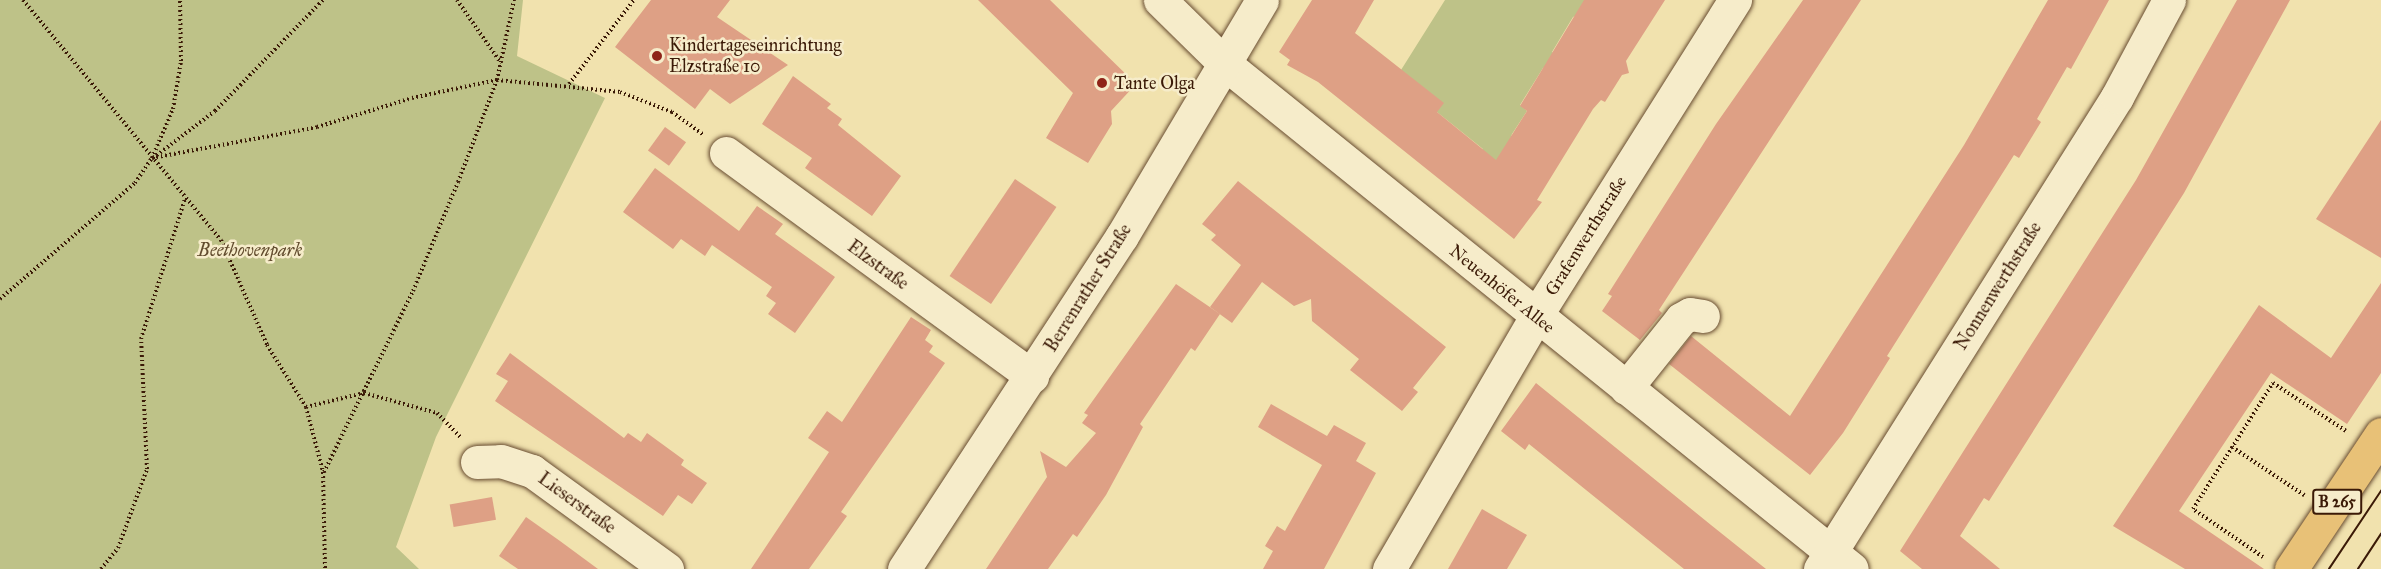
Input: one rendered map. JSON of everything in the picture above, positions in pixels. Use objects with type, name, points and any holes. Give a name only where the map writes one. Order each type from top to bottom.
[{"type":"main road","name":"B 265","points":[[2281,566],[2330,512],[2376,441]]},
{"type":"street","name":"Neuenhöfer Allee","points":[[1160,0],[1224,63],[1835,558]]},
{"type":"street","name":"Berrenrather Straße","points":[[904,569],[1122,236],[1263,0]]},
{"type":"street","name":"Grafenwerthstraße","points":[[1389,569],[1536,317],[1735,0]]},
{"type":"street","name":"Nonnenwerthstraße","points":[[1835,558],[2117,97],[2169,0]]},
{"type":"street","name":"Elzstraße","points":[[726,153],[1032,376]]},
{"type":"street","points":[[1626,388],[1681,319],[1690,314],[1703,316]]},
{"type":"street","name":"Lieserstraße","points":[[477,462],[501,461],[532,471],[668,569]]},
{"type":"path","points":[[23,0],[221,240],[267,345],[306,406],[323,472],[326,569]]},
{"type":"path","points":[[0,299],[135,183],[152,158],[173,109],[181,61],[180,0]]},
{"type":"path","points":[[152,158],[215,111],[323,0]]},
{"type":"path","points":[[457,0],[502,64]]},
{"type":"path","points":[[323,472],[364,393],[412,291],[497,80],[514,0]]},
{"type":"path","points":[[568,84],[634,0]]},
{"type":"path","points":[[152,158],[317,127],[412,98],[497,80],[568,84],[620,92],[672,111],[726,153]]},
{"type":"path","points":[[101,569],[118,548],[147,469],[141,339],[185,198]]},
{"type":"path","points":[[2281,566],[2193,509],[2273,383],[2376,441]]},
{"type":"path","points":[[306,406],[364,393],[436,413],[454,427],[477,462]]},
{"type":"path","points":[[2232,447],[2330,512]]},
{"type":"green space","name":"Beethovenpark","points":[[0,0],[523,0],[517,56],[605,98],[436,437],[396,547],[419,569],[0,569]]},
{"type":"green space","points":[[1445,0],[1606,0],[1573,17],[1552,52],[1563,59],[1543,68],[1520,105],[1527,111],[1512,134],[1500,169],[1480,153],[1483,149],[1437,112],[1401,70]]},
{"type":"building","points":[[651,0],[730,0],[717,17],[788,65],[730,104],[710,89],[695,109],[615,47]]},
{"type":"building","points":[[978,0],[1050,0],[1136,84],[1111,111],[1112,124],[1088,163],[1046,138],[1073,93]]},
{"type":"building","points":[[1312,0],[1374,0],[1355,33],[1444,103],[1437,112],[1496,160],[1527,111],[1520,106],[1584,0],[1665,0],[1626,61],[1629,73],[1622,75],[1605,102],[1601,100],[1593,109],[1537,200],[1542,202],[1514,239],[1318,82],[1287,65],[1290,60],[1279,52]]},
{"type":"building","points":[[1803,0],[1861,0],[1659,310],[1662,313],[1640,340],[1602,311],[1612,296],[1608,294],[1716,124]]},
{"type":"building","points":[[2048,0],[2109,0],[2071,69],[2067,67],[2037,119],[2041,122],[2019,158],[2014,155],[1887,356],[1890,358],[1843,433],[1810,475],[1669,364],[1691,336],[1790,416],[1964,145]]},
{"type":"building","points":[[2237,0],[2290,0],[2184,193],[1989,501],[1984,498],[1960,536],[2000,569],[1922,569],[1900,551],[2136,180]]},
{"type":"building","points":[[793,76],[831,104],[827,108],[842,119],[838,125],[901,176],[872,216],[805,168],[812,158],[762,124]]},
{"type":"building","points":[[2381,120],[2381,258],[2316,219]]},
{"type":"building","points":[[665,127],[686,142],[669,166],[648,150]]},
{"type":"building","points":[[655,168],[739,231],[757,206],[783,224],[775,234],[835,277],[795,333],[768,314],[776,303],[766,296],[772,287],[712,245],[705,256],[681,239],[673,249],[623,212]]},
{"type":"building","points":[[1015,179],[1056,207],[991,304],[950,276]]},
{"type":"building","points":[[1238,181],[1446,347],[1413,388],[1418,392],[1402,411],[1350,370],[1359,359],[1312,321],[1311,299],[1294,306],[1262,282],[1232,323],[1210,307],[1241,265],[1211,240],[1216,235],[1202,224]]},
{"type":"building","points":[[2381,283],[2381,373],[2347,424],[2271,373],[2179,511],[2264,569],[2185,569],[2113,526],[2259,305],[2331,358]]},
{"type":"building","points":[[1176,284],[1220,314],[1195,351],[1191,348],[1140,424],[1143,427],[1106,495],[1077,537],[1073,534],[1048,569],[986,569],[1047,477],[1040,451],[1066,467],[1096,433],[1082,423],[1088,415],[1084,413]]},
{"type":"building","points":[[911,317],[931,330],[925,340],[933,346],[929,352],[945,363],[841,512],[847,516],[809,569],[751,569],[829,452],[808,438],[827,411],[842,422]]},
{"type":"building","points":[[510,353],[624,438],[628,433],[641,442],[647,433],[684,460],[681,465],[707,483],[692,504],[678,495],[663,516],[495,401],[508,381],[496,374]]},
{"type":"building","points":[[1536,383],[1766,569],[1684,569],[1529,444],[1525,450],[1501,431]]},
{"type":"building","points":[[1271,404],[1327,436],[1334,425],[1366,443],[1356,461],[1376,473],[1324,569],[1263,569],[1273,551],[1265,546],[1277,526],[1285,531],[1322,465],[1258,427]]},
{"type":"building","points":[[492,497],[496,520],[454,527],[450,504]]},
{"type":"building","points":[[1482,509],[1527,535],[1507,569],[1448,569]]},
{"type":"building","points":[[526,517],[598,569],[518,569],[499,556]]},
{"type":"tram line","points":[[2329,569],[2381,491]]},
{"type":"tram line","points":[[2358,569],[2381,534]]},
{"type":"place","name":"Kindertageseinrichtung Elzstraße 10","points":[[657,56]]},
{"type":"place","name":"Tante Olga","points":[[1102,83]]}]
